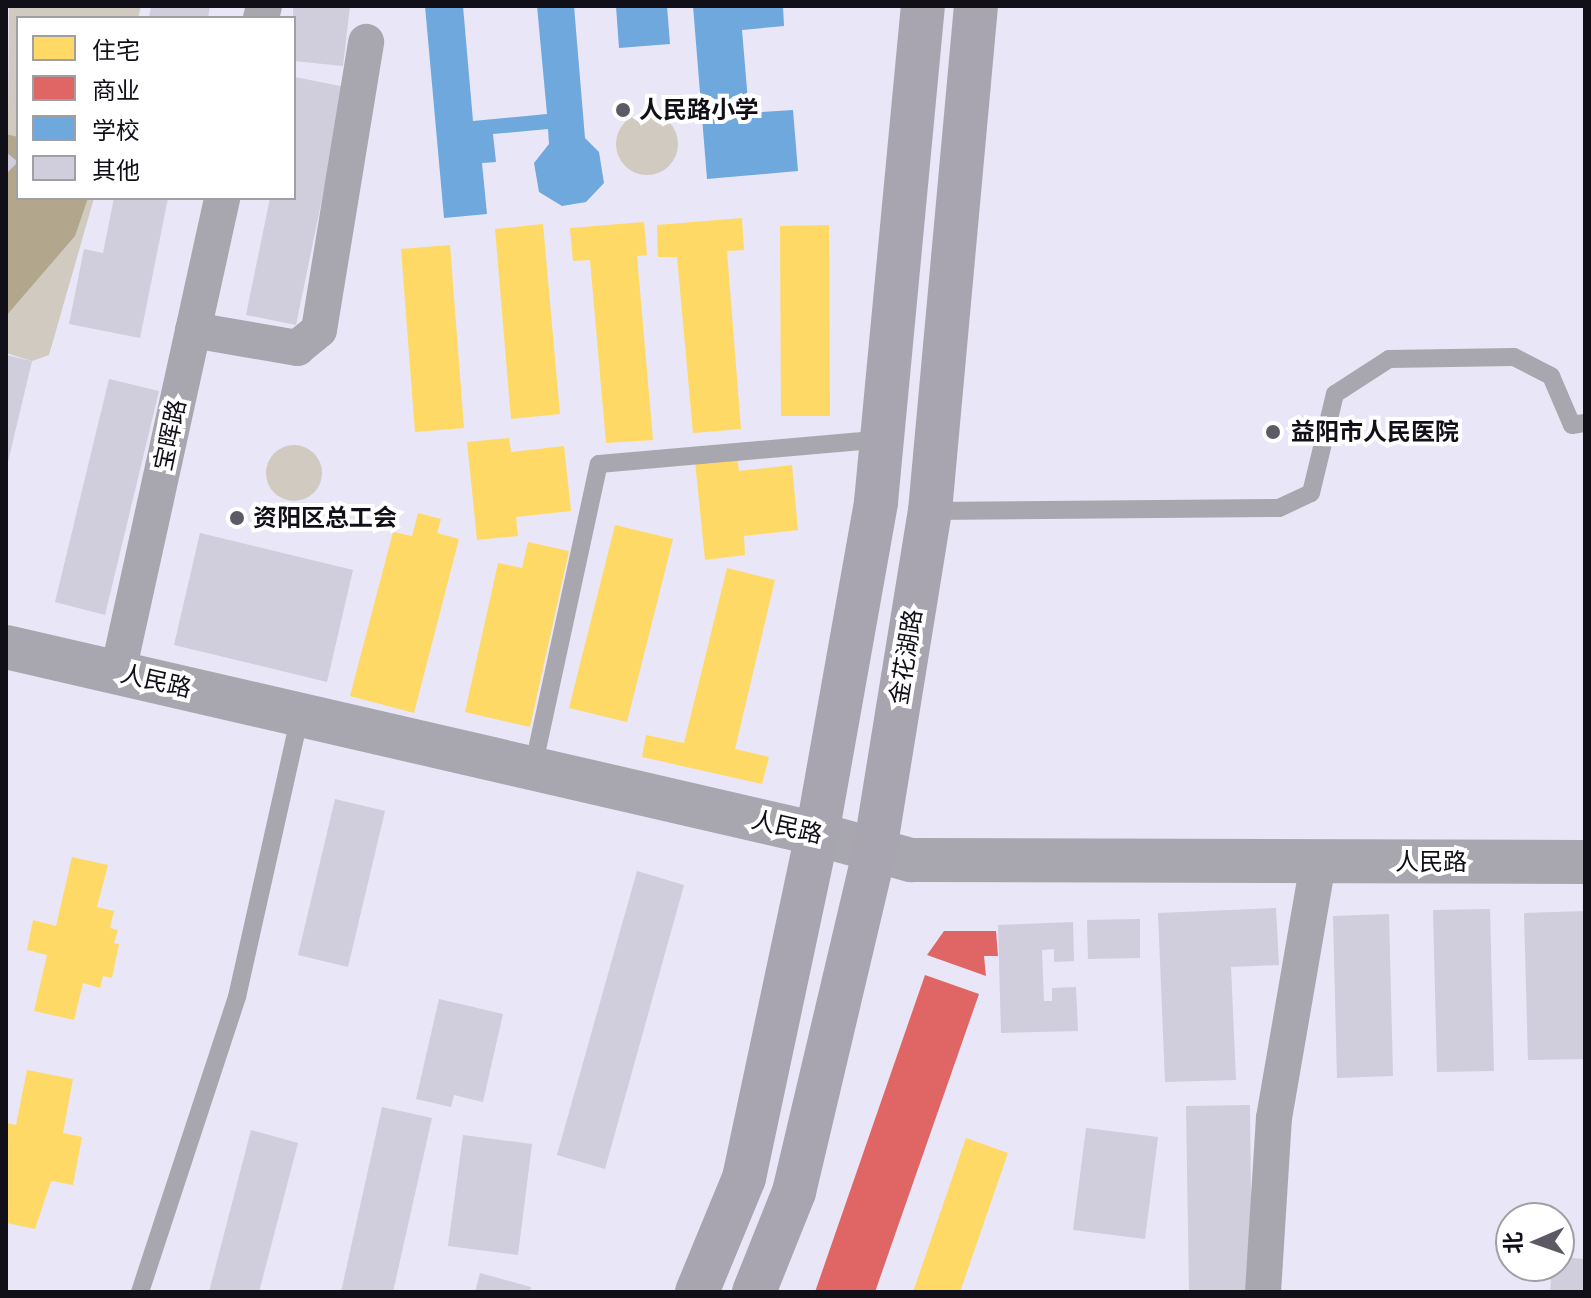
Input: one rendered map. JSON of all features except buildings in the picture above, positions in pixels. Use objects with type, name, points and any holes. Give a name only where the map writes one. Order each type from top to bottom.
[{"type":"main road","points":[[697,1292],[744,1178],[817,834],[876,502],[923,6]]},
{"type":"main road","name":"金花湖路","points":[[754,1292],[794,1192],[875,850],[930,511],[976,6]]},
{"type":"street","points":[[193,330],[297,348],[319,330],[366,42]]},
{"type":"street","name":"宝晖路","points":[[118,672],[222,200]]},
{"type":"street","name":"人民路","points":[[6,647],[817,834],[911,860],[1585,862]]},
{"type":"street","points":[[1263,1292],[1274,1118],[1318,862]]},
{"type":"lane","points":[[930,511],[1279,508],[1311,493],[1335,394],[1389,359],[1514,357],[1551,376],[1572,425],[1585,423]]},
{"type":"lane","points":[[533,768],[599,464],[882,439]]},
{"type":"lane","points":[[140,1292],[237,997],[300,715]]},
{"type":"shaded area","points":[[9,6],[141,6],[138,16],[16,16],[16,200],[93,200],[49,355],[32,361],[6,353]]},
{"type":"shaded area","points":[[647,113],[659,115],[669,122],[676,132],[676,156],[669,166],[659,173],[647,175],[635,173],[625,166],[618,156],[616,144],[618,132],[625,122],[635,115]]},
{"type":"shaded area","points":[[6,134],[16,136],[16,200],[87,200],[75,236],[6,316]]},
{"type":"shaded area","points":[[294,445],[314,453],[322,473],[314,493],[294,501],[274,493],[266,473],[274,453]]},
{"type":"place","name":"人民路小学","points":[[623,110]]},
{"type":"place","name":"益阳市人民医院","points":[[1273,432]]},
{"type":"place","name":"资阳区总工会","points":[[237,518]]}]
